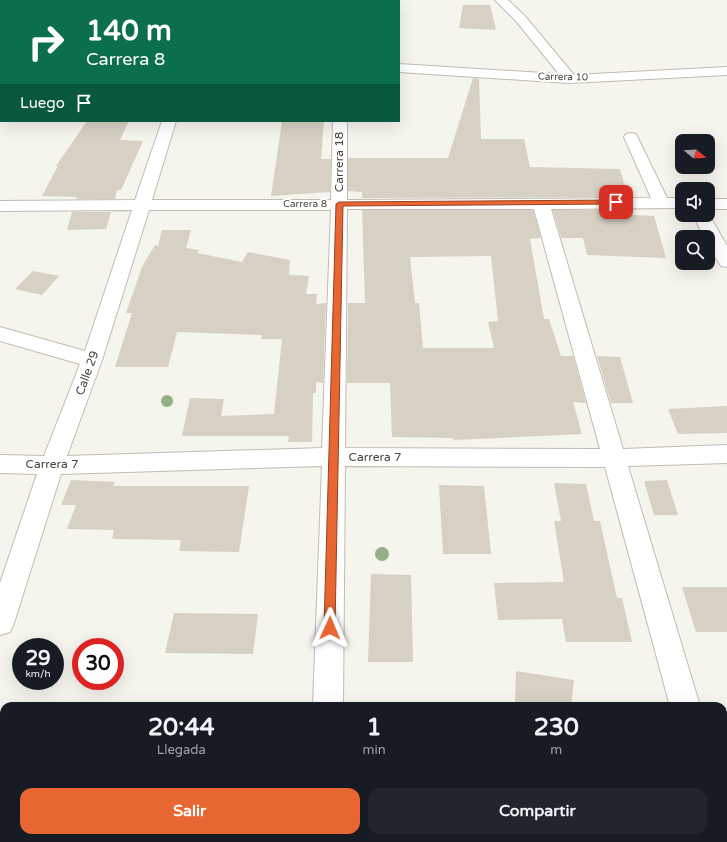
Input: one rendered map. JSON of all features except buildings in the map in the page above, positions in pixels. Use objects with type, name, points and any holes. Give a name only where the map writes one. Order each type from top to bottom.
[{"type":"street","points":[[501,0],[520,18],[570,79]]},
{"type":"street","name":"Carrera 10","points":[[400,68],[570,79],[727,71]]},
{"type":"street","points":[[680,74],[727,78]]},
{"type":"street","name":"Calle 29","points":[[0,624],[52,464],[92,360],[169,122]]},
{"type":"street","name":"Carrera 18","points":[[328,702],[340,122]]},
{"type":"street","points":[[631,138],[661,202]]},
{"type":"street","points":[[540,203],[685,702]]},
{"type":"street","name":"Carrera 8","points":[[0,206],[675,203]]},
{"type":"street","points":[[715,204],[727,204]]},
{"type":"street","points":[[705,222],[727,262]]},
{"type":"street","points":[[0,334],[92,360]]},
{"type":"street","name":"Carrera 7","points":[[0,464],[334,457],[614,458],[727,454]]},
{"type":"route","points":[[330,628],[339,204],[616,202]]}]
